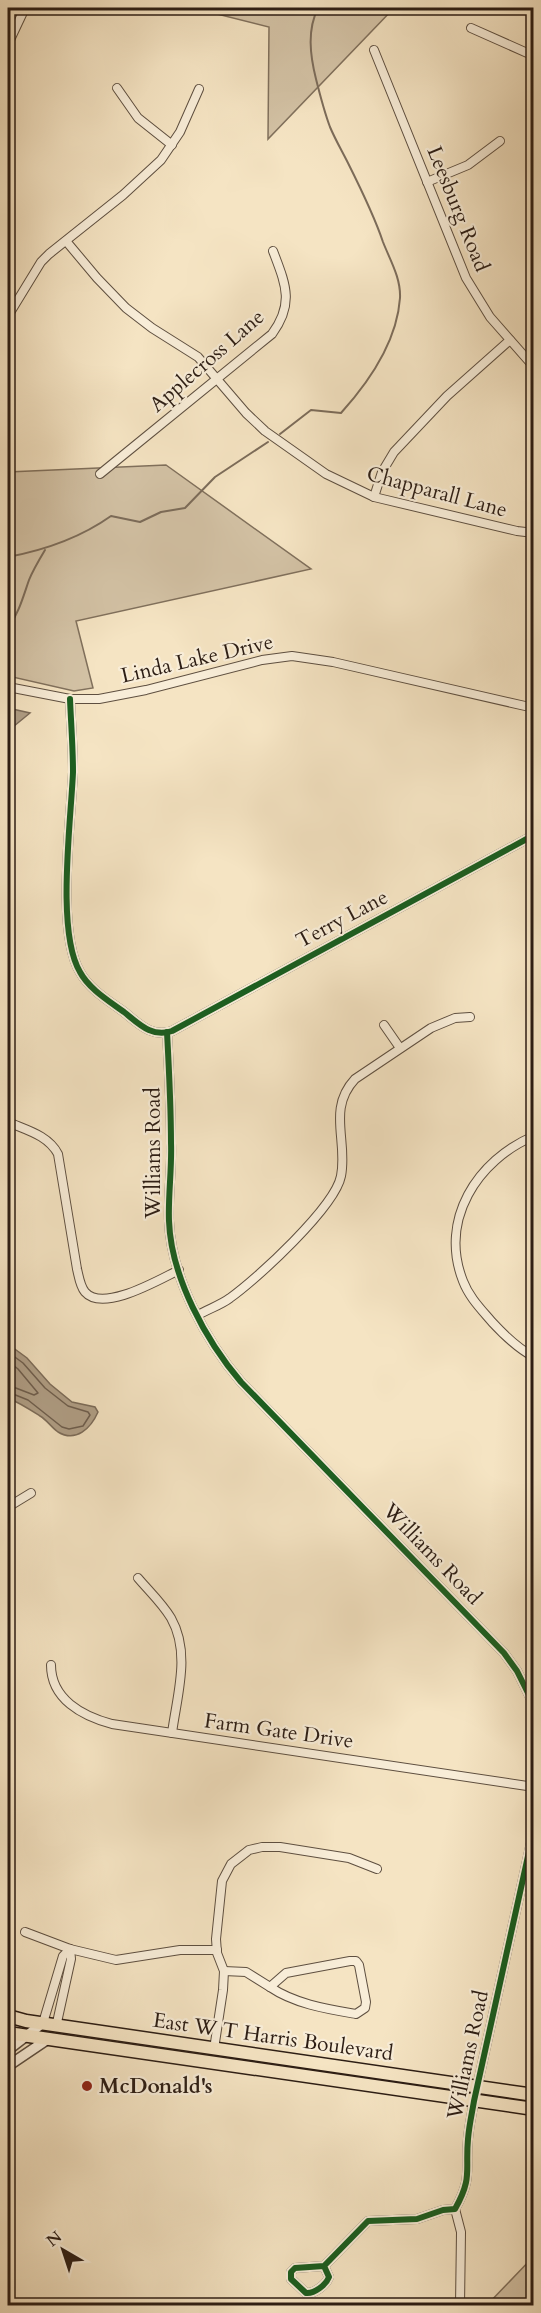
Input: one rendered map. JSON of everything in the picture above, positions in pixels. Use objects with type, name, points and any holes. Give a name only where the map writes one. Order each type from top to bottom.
[{"type":"main road","name":"East W T Harris Boulevard","points":[[8,2016],[214,2049],[534,2095]]},
{"type":"main road","name":"East W T Harris Boulevard","points":[[8,2033],[534,2109]]},
{"type":"street","points":[[8,45],[25,8]]},
{"type":"street","points":[[471,28],[534,56]]},
{"type":"street","name":"Leesburg Road","points":[[374,50],[472,290],[490,318],[534,367]]},
{"type":"street","points":[[117,88],[138,118],[172,145]]},
{"type":"street","points":[[8,316],[41,262],[142,178],[172,145],[199,88]]},
{"type":"street","points":[[427,182],[468,165],[500,141]]},
{"type":"street","name":"Chapparall Lane","points":[[66,241],[126,308],[152,328],[198,357],[246,413],[277,441],[326,474],[374,496],[517,531],[534,533]]},
{"type":"street","name":"Applecross Lane","points":[[100,474],[268,338],[282,319],[286,308],[286,288],[273,251]]},
{"type":"street","points":[[374,496],[382,472],[394,452],[447,396],[510,340]]},
{"type":"street","name":"Linda Lake Drive","points":[[8,687],[70,699],[99,699],[146,690],[262,660],[292,656],[333,662],[534,708]]},
{"type":"street","points":[[70,699],[73,769],[68,854],[68,910],[75,962],[88,983],[141,1026],[156,1033],[167,1032]]},
{"type":"street","name":"Terry Lane","points":[[167,1032],[534,835]]},
{"type":"street","points":[[198,1315],[224,1302],[244,1287],[292,1242],[331,1197],[341,1175],[340,1109],[345,1091],[360,1074],[444,1022],[470,1017]]},
{"type":"street","points":[[384,1025],[400,1048]]},
{"type":"street","name":"Williams Road","points":[[167,1032],[171,1131],[169,1221],[171,1238],[179,1270],[198,1315],[219,1354],[241,1382],[504,1653],[517,1671],[534,1705]]},
{"type":"street","points":[[8,1122],[44,1138],[58,1154],[77,1269],[81,1286],[89,1296],[111,1299],[179,1270]]},
{"type":"street","points":[[534,1136],[495,1160],[475,1181],[464,1199],[457,1222],[456,1236],[460,1271],[469,1294],[505,1336],[534,1357]]},
{"type":"street","points":[[8,1507],[31,1493]]},
{"type":"street","points":[[138,1578],[170,1616],[180,1641],[182,1661],[172,1733]]},
{"type":"street","name":"Farm Gate Drive","points":[[51,1665],[54,1685],[79,1711],[112,1724],[534,1787]]},
{"type":"street","name":"Williams Road","points":[[455,2209],[467,2184],[468,2138],[476,2087],[534,1828]]},
{"type":"street","points":[[214,2049],[224,1971],[216,1939],[222,1881],[231,1864],[249,1850],[262,1847],[349,1858],[377,1869]]},
{"type":"street","points":[[25,1932],[70,1949],[116,1960],[180,1950],[217,1950]]},
{"type":"street","points":[[8,2050],[43,2023],[47,2016],[63,1956],[70,1949]]},
{"type":"street","points":[[8,2066],[48,2039],[57,2025],[71,1959],[70,1949]]},
{"type":"street","points":[[224,1971],[246,1972],[270,1987],[285,1996],[320,2007],[358,2014],[366,2005],[359,1965],[356,1961],[286,1973],[270,1987]]},
{"type":"street","points":[[324,2266],[327,2271],[327,2282],[311,2293],[306,2293],[291,2279],[291,2272],[295,2268],[324,2266],[368,2221],[417,2219],[443,2210],[455,2209],[461,2232],[460,2306]]},
{"type":"shaded area","points":[[206,8],[394,8],[268,139],[269,27],[205,11]]},
{"type":"shaded area","points":[[166,465],[311,569],[76,621],[93,688],[74,691],[8,676],[8,472]]},
{"type":"shaded area","points":[[533,2257],[533,2305],[487,2305]]},
{"type":"water","points":[[8,708],[30,713],[8,731]]},
{"type":"water","points":[[8,1344],[27,1358],[50,1384],[72,1402],[95,1407],[98,1412],[87,1428],[77,1435],[65,1435],[58,1432],[45,1419],[8,1398]]},
{"type":"waterway","points":[[280,434],[311,410],[341,413],[362,388],[380,360],[393,330],[400,298],[399,283],[394,269],[367,202],[330,127],[322,103],[311,52],[312,25],[318,8]]},
{"type":"waterway","points":[[8,557],[62,542],[87,531],[111,516],[140,522],[161,512],[185,508],[215,477],[268,442]]},
{"type":"waterway","points":[[8,628],[18,611],[32,572],[45,550]]},
{"type":"cycle path","points":[[70,699],[73,772],[67,904],[68,931],[73,954],[80,972],[94,989],[141,1025],[158,1033],[172,1031],[534,835]]},
{"type":"cycle path","points":[[167,1032],[171,1115],[169,1211],[171,1242],[183,1286],[203,1328],[241,1382],[504,1653],[517,1671],[534,1705]]},
{"type":"cycle path","points":[[324,2266],[295,2268],[291,2272],[291,2279],[306,2293],[316,2290],[329,2277],[324,2266],[368,2221],[417,2219],[443,2210],[455,2209],[461,2198],[467,2174],[468,2134],[474,2101],[534,1829]]},
{"type":"place","name":"McDonald's","points":[[87,2086]]}]
